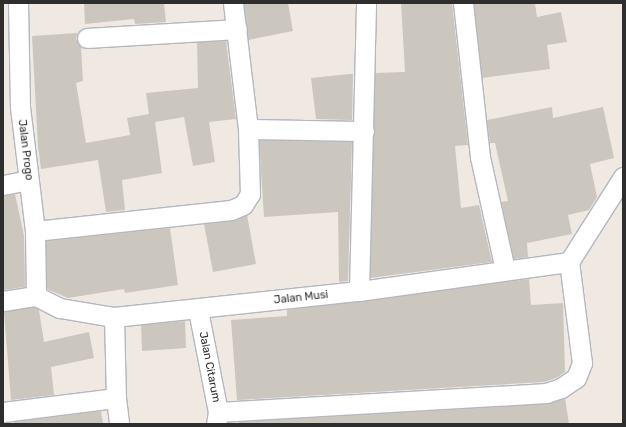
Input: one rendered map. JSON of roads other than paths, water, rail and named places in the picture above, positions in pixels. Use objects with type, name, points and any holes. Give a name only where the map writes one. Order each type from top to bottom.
[{"type":"street","name":"Jalan Progo","points":[[18,3],[11,74],[20,107],[35,230],[36,296]]},
{"type":"street","points":[[35,230],[237,208],[248,200],[250,194],[248,129],[233,3]]},
{"type":"street","points":[[359,291],[366,3]]},
{"type":"street","points":[[463,3],[480,157],[505,270]]},
{"type":"street","points":[[87,38],[237,29]]},
{"type":"street","points":[[248,129],[364,131]]},
{"type":"street","points":[[217,418],[546,393],[561,388],[576,378],[582,363],[569,262],[623,177]]},
{"type":"street","points":[[3,185],[29,180]]},
{"type":"street","name":"Jalan Musi","points":[[36,296],[60,308],[114,317],[198,310],[359,291],[569,262]]},
{"type":"street","points":[[3,301],[36,296]]},
{"type":"street","name":"Jalan Citarum","points":[[198,310],[217,418]]},
{"type":"street","points":[[114,317],[116,398],[119,424]]},
{"type":"street","points":[[3,412],[116,398]]}]
